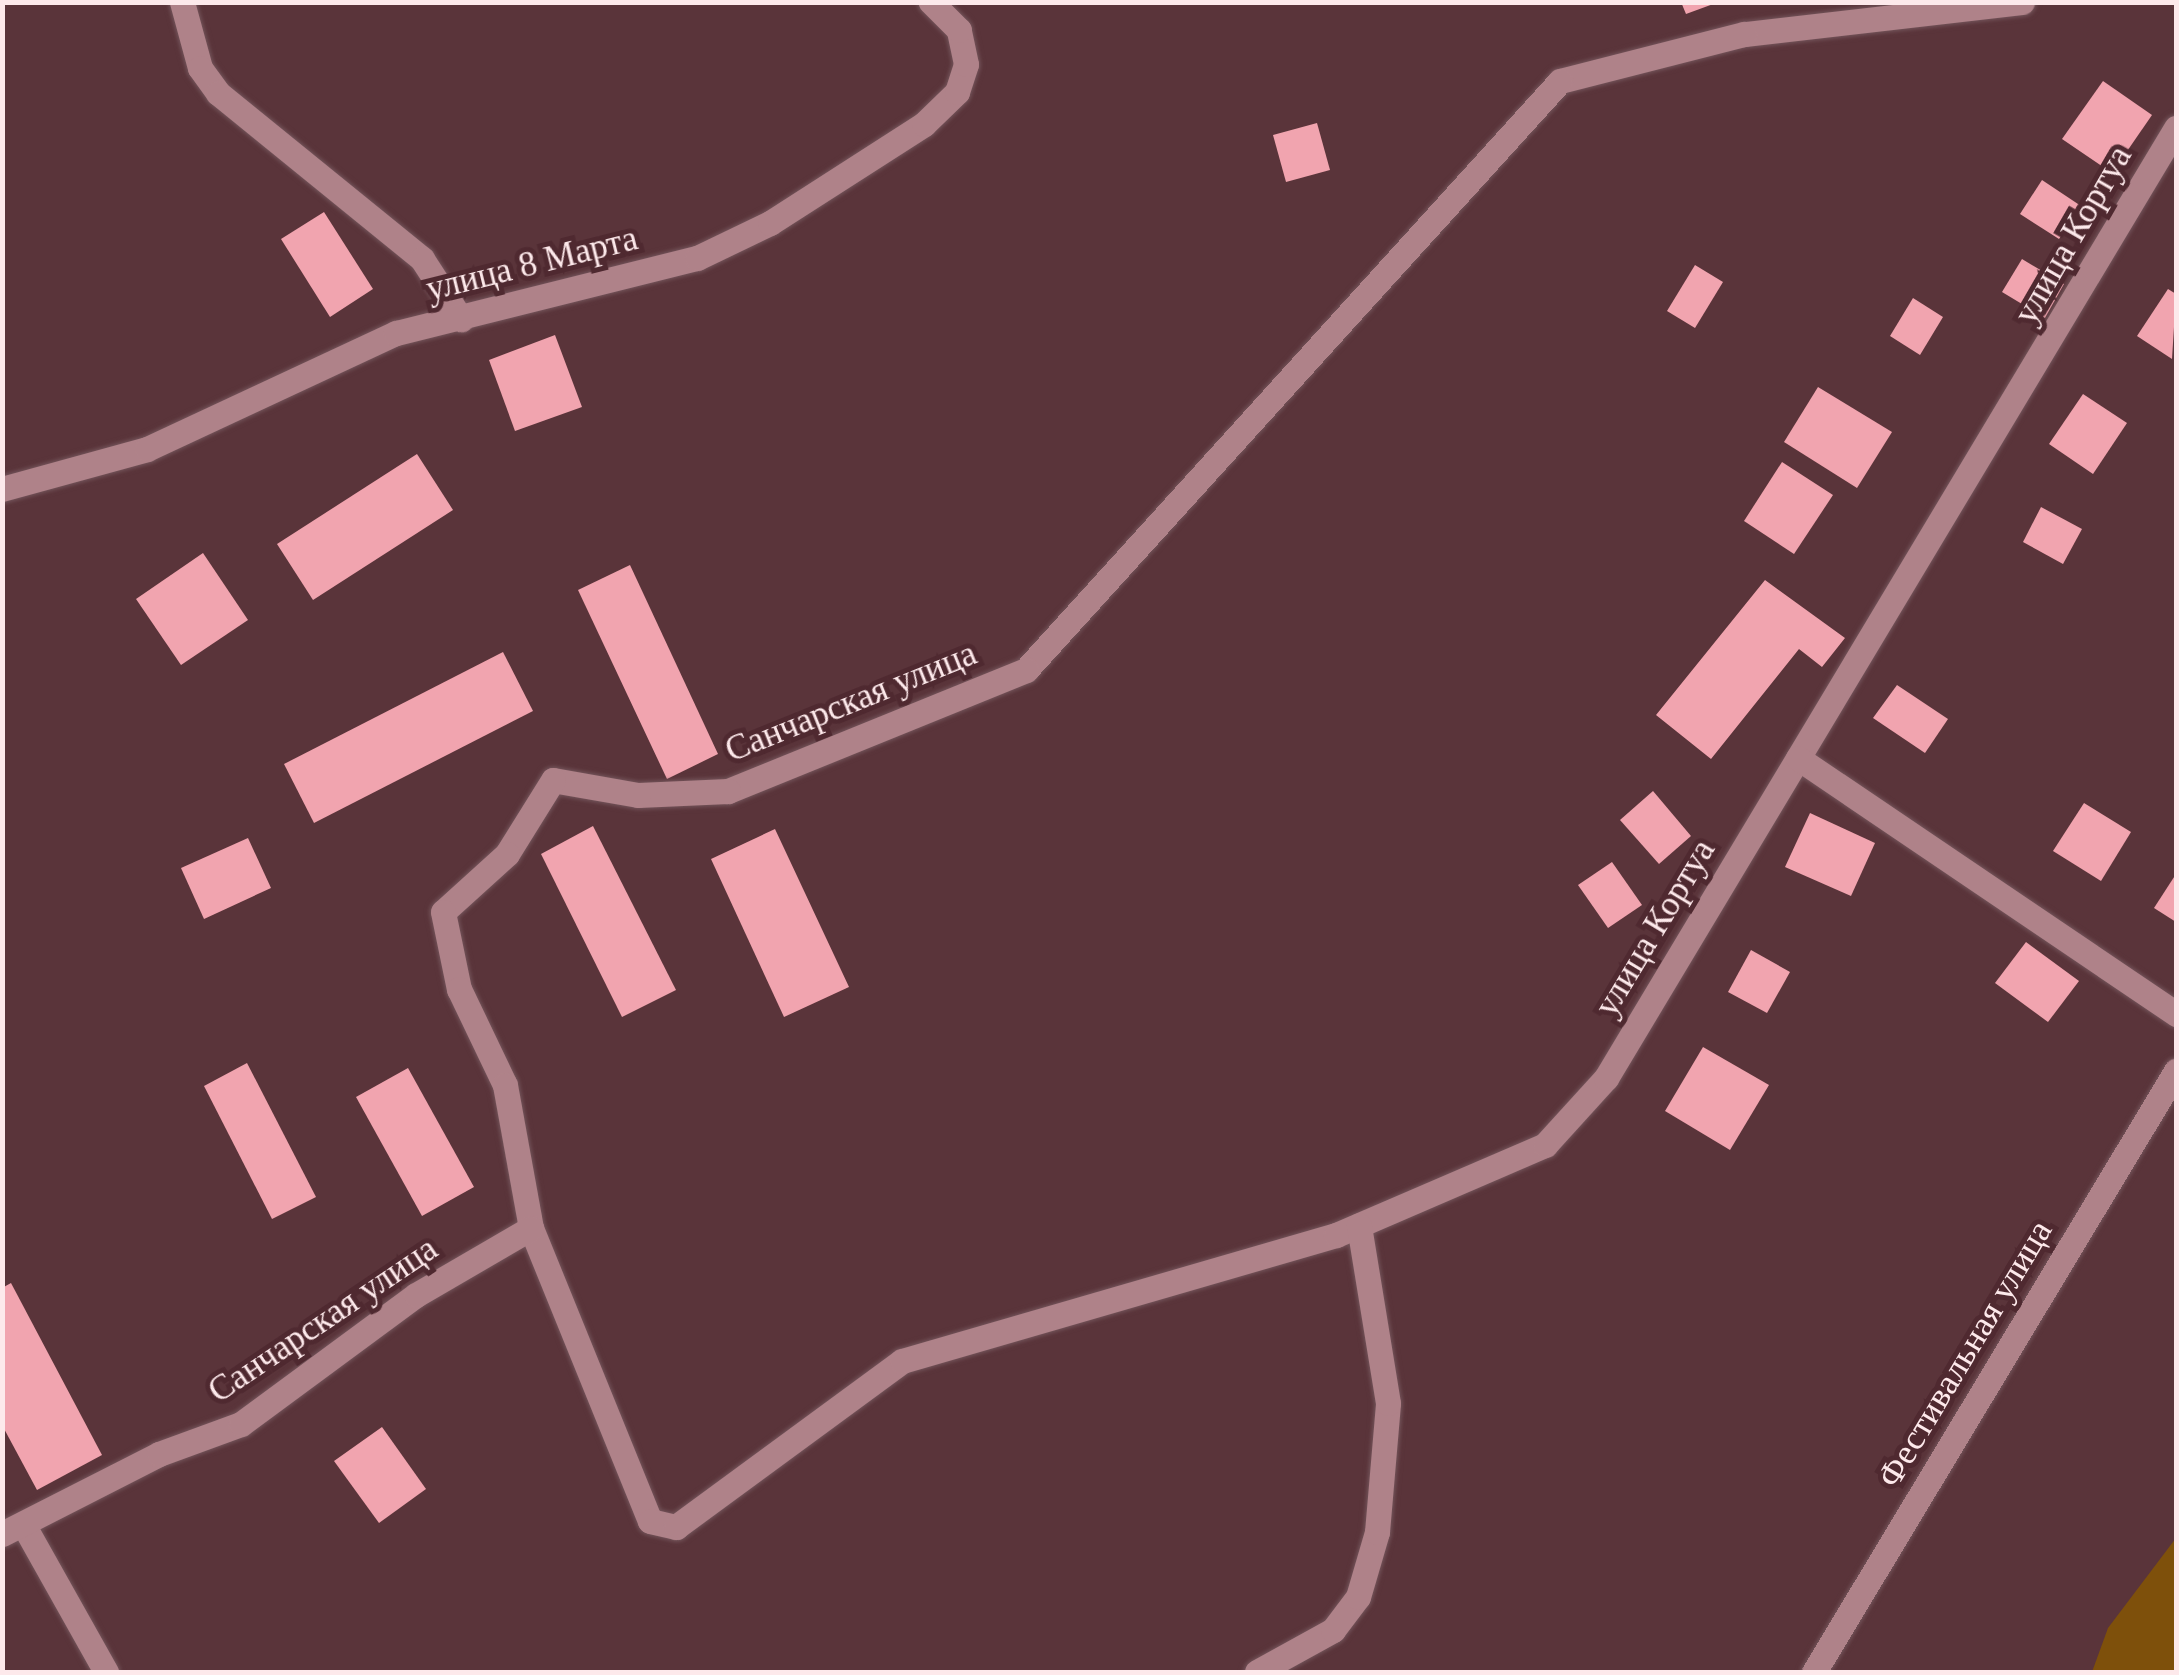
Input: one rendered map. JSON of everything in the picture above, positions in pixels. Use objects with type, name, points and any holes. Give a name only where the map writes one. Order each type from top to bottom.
[{"type":"street","points":[[182,2],[200,68],[218,92],[422,259],[461,320]]},
{"type":"street","name":"улица 8 Марта","points":[[2,489],[147,449],[326,359],[697,258],[860,167],[957,92],[966,64],[958,30],[932,2]]},
{"type":"street","name":"Санчарская улица","points":[[13,1529],[241,1424],[416,1295],[530,1228],[505,1085],[459,989],[444,912],[507,854],[553,780],[638,795],[728,791],[1026,670],[1560,82],[1744,34],[2022,2]]},
{"type":"street","name":"улица Кортуа","points":[[530,1228],[650,1521],[676,1527],[877,1372],[1359,1225],[1545,1145],[1576,1116],[1798,758],[2176,128]]},
{"type":"street","points":[[1798,758],[2176,1014]]},
{"type":"street","name":"Фестивальная улица","points":[[1814,1672],[2176,1071]]},
{"type":"street","points":[[1257,1672],[1333,1630],[1358,1598],[1377,1532],[1388,1403],[1359,1225]]},
{"type":"street","points":[[13,1529],[106,1672]]},
{"type":"shaded area","points":[[2176,1538],[2176,1672],[2092,1672],[2108,1628]]},
{"type":"building","points":[[1681,2],[1716,2],[1716,3],[1686,14]]},
{"type":"building","points":[[2103,81],[2152,115],[2112,173],[2062,139]]},
{"type":"building","points":[[1317,123],[1330,170],[1286,182],[1273,135]]},
{"type":"building","points":[[2042,180],[2081,206],[2059,239],[2020,214]]},
{"type":"building","points":[[324,212],[373,289],[330,317],[281,239]]},
{"type":"building","points":[[2022,259],[2064,284],[2045,318],[2002,292]]},
{"type":"building","points":[[1695,265],[1723,282],[1695,328],[1667,311]]},
{"type":"building","points":[[2168,289],[2176,294],[2172,359],[2137,336]]},
{"type":"building","points":[[1913,298],[1943,317],[1920,355],[1890,336]]},
{"type":"building","points":[[555,335],[582,407],[515,431],[489,360]]},
{"type":"building","points":[[1818,387],[1892,432],[1857,488],[1784,442]]},
{"type":"building","points":[[2083,394],[2127,423],[2093,474],[2049,444]]},
{"type":"building","points":[[417,454],[453,510],[313,600],[277,544]]},
{"type":"building","points":[[1782,462],[1833,495],[1794,554],[1744,521]]},
{"type":"building","points":[[2041,507],[2082,529],[2063,564],[2023,542]]},
{"type":"building","points":[[203,553],[248,620],[181,665],[136,599]]},
{"type":"building","points":[[630,565],[718,754],[667,779],[578,590]]},
{"type":"building","points":[[1765,580],[1845,638],[1822,667],[1799,649],[1711,759],[1656,715]]},
{"type":"building","points":[[503,652],[533,711],[314,823],[284,764]]},
{"type":"building","points":[[1897,685],[1948,719],[1925,753],[1873,718]]},
{"type":"building","points":[[1653,791],[1691,836],[1659,864],[1620,820]]},
{"type":"building","points":[[2084,803],[2131,832],[2101,881],[2053,851]]},
{"type":"building","points":[[1810,813],[1875,843],[1851,896],[1785,867]]},
{"type":"building","points":[[593,826],[676,990],[622,1017],[541,854]]},
{"type":"building","points":[[775,829],[849,987],[784,1017],[711,859]]},
{"type":"building","points":[[248,838],[271,888],[204,919],[181,868]]},
{"type":"building","points":[[1612,862],[1642,905],[1608,928],[1578,885]]},
{"type":"building","points":[[2176,874],[2176,922],[2154,908]]},
{"type":"building","points":[[2026,942],[2079,981],[2048,1022],[1995,983]]},
{"type":"building","points":[[1751,950],[1790,972],[1767,1013],[1728,992]]},
{"type":"building","points":[[1703,1047],[1769,1085],[1730,1150],[1665,1111]]},
{"type":"building","points":[[247,1063],[316,1197],[272,1219],[204,1086]]},
{"type":"building","points":[[408,1068],[474,1187],[422,1216],[356,1097]]},
{"type":"building","points":[[11,1283],[102,1455],[37,1490],[2,1425],[2,1288]]},
{"type":"building","points":[[382,1427],[426,1489],[379,1523],[334,1461]]}]
